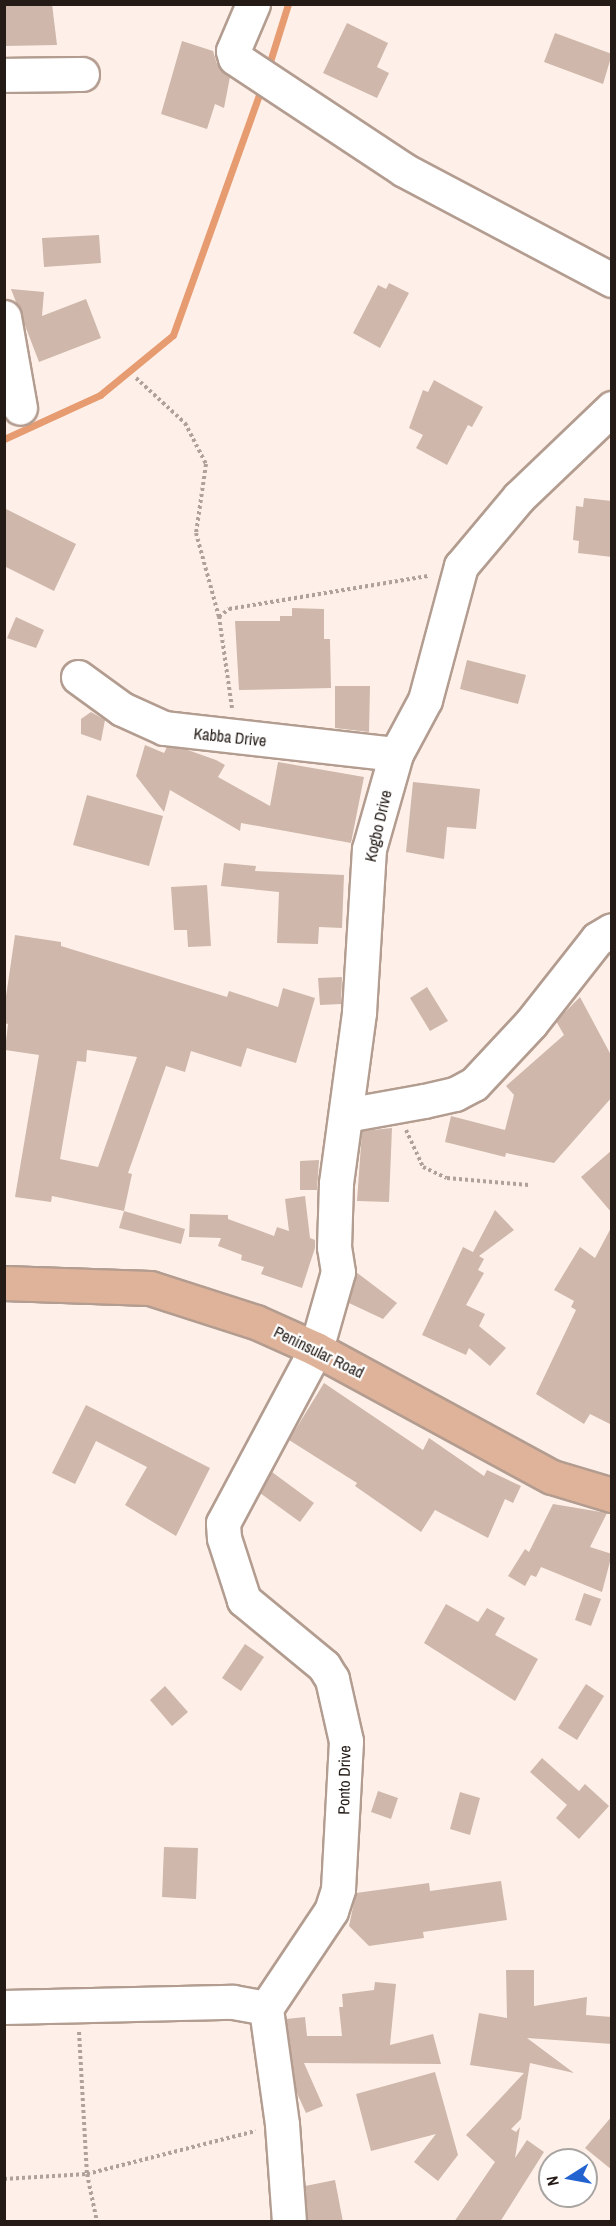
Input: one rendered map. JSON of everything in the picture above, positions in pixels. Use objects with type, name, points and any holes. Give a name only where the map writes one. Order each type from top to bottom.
[{"type":"main road","name":"Peninsular Road","points":[[4,1260],[139,1267],[225,1289],[319,1339],[560,1458],[612,1475]]},
{"type":"main road","name":"Peninsular Road","points":[[4,1283],[150,1288],[256,1322],[319,1339],[552,1477],[612,1495]]},
{"type":"street","points":[[253,4],[232,51],[245,66],[404,170],[612,280]]},
{"type":"street","points":[[4,75],[82,74]]},
{"type":"street","points":[[4,317],[20,408]]},
{"type":"street","name":"Kogbo Drive","points":[[319,1339],[338,1272],[334,1246],[336,1183],[359,1012],[369,849],[396,754],[426,700],[461,566],[519,497],[612,408]]},
{"type":"street","name":"Kabba Drive","points":[[78,677],[123,709],[164,728],[236,738],[396,754]]},
{"type":"street","points":[[346,1115],[455,1094],[474,1084],[531,1023],[597,939],[612,930]]},
{"type":"street","name":"Ponto Drive","points":[[266,2008],[331,1911],[338,1889],[346,1741],[332,1679],[324,1666],[244,1600],[224,1538],[223,1523],[319,1339]]},
{"type":"street","points":[[4,2007],[233,2002],[266,2008],[282,2124],[289,2222]]},
{"type":"path","points":[[136,378],[185,423],[206,464],[196,533],[219,617],[236,738]]},
{"type":"path","points":[[219,617],[229,609],[433,575],[461,566]]},
{"type":"path","points":[[397,1104],[423,1167],[447,1178],[529,1185]]},
{"type":"path","points":[[78,2007],[87,2174],[97,2222]]},
{"type":"path","points":[[4,2179],[87,2174],[282,2124]]},
{"type":"building","points":[[4,4],[52,4],[57,45],[4,46]]},
{"type":"building","points":[[347,23],[388,43],[377,67],[389,73],[377,98],[323,73]]},
{"type":"building","points":[[555,33],[612,54],[603,84],[544,62]]},
{"type":"building","points":[[182,41],[213,51],[217,64],[230,77],[224,108],[215,104],[207,129],[161,114]]},
{"type":"building","points":[[99,235],[101,263],[44,267],[42,238]]},
{"type":"building","points":[[389,283],[409,293],[380,348],[353,333],[378,285],[386,289]]},
{"type":"building","points":[[11,289],[44,292],[42,316],[86,299],[101,338],[39,362]]},
{"type":"building","points":[[434,380],[483,407],[472,427],[468,425],[447,465],[416,448],[423,435],[409,428],[423,390],[428,392]]},
{"type":"building","points":[[584,498],[612,501],[612,557],[578,553],[579,541],[573,540],[576,506],[583,507]]},
{"type":"building","points":[[4,508],[76,544],[54,591],[4,566]]},
{"type":"building","points":[[292,608],[324,609],[324,639],[330,639],[331,688],[239,690],[235,621],[280,621],[280,616],[292,616]]},
{"type":"building","points":[[16,617],[44,630],[36,648],[7,638]]},
{"type":"building","points":[[467,660],[526,675],[518,704],[460,689]]},
{"type":"building","points":[[335,686],[370,686],[369,732],[335,728]]},
{"type":"building","points":[[91,712],[105,720],[101,741],[81,734],[81,719]]},
{"type":"building","points":[[145,745],[164,753],[167,747],[185,749],[216,760],[225,765],[218,777],[270,806],[278,762],[364,777],[351,843],[241,823],[240,831],[170,790],[164,812],[136,776]]},
{"type":"building","points":[[413,782],[480,789],[476,829],[447,827],[444,859],[406,852]]},
{"type":"building","points":[[87,795],[163,816],[149,866],[73,845]]},
{"type":"building","points":[[224,863],[256,866],[255,871],[344,875],[342,928],[319,927],[318,944],[277,943],[279,892],[221,886]]},
{"type":"building","points":[[207,885],[211,946],[188,947],[187,930],[174,930],[171,887]]},
{"type":"building","points":[[15,935],[61,942],[61,946],[227,997],[229,991],[278,1007],[283,988],[315,998],[296,1063],[247,1048],[241,1067],[191,1051],[185,1072],[166,1066],[128,1173],[132,1174],[124,1211],[52,1196],[51,1202],[15,1197],[39,1055],[5,1050],[8,1024],[4,1023]],"holes":[[[87,1050],[137,1057],[98,1167],[60,1159],[77,1061],[86,1062]]]},
{"type":"building","points":[[342,977],[341,1004],[320,1005],[318,978]]},
{"type":"building","points":[[427,987],[448,1021],[430,1031],[410,998]]},
{"type":"building","points":[[580,997],[612,1057],[612,1097],[554,1163],[506,1153],[505,1157],[445,1142],[451,1116],[505,1130],[514,1095],[506,1086],[564,1035],[556,1021]]},
{"type":"building","points":[[392,1128],[389,1202],[357,1201],[362,1131]]},
{"type":"building","points":[[612,1150],[612,1213],[581,1177]]},
{"type":"building","points":[[319,1160],[317,1190],[300,1190],[300,1161]]},
{"type":"building","points":[[305,1196],[310,1238],[315,1240],[315,1248],[302,1288],[261,1274],[264,1267],[241,1260],[242,1255],[218,1246],[221,1238],[189,1237],[190,1214],[228,1215],[228,1219],[274,1236],[277,1227],[289,1231],[285,1199]]},
{"type":"building","points":[[495,1210],[514,1230],[479,1256],[484,1259],[478,1270],[484,1273],[466,1305],[485,1314],[479,1326],[506,1348],[490,1366],[469,1348],[466,1355],[422,1335],[463,1247],[473,1252]]},
{"type":"building","points":[[124,1211],[185,1229],[181,1244],[119,1228]]},
{"type":"building","points":[[612,1226],[612,1425],[590,1414],[584,1424],[536,1394],[576,1310],[571,1307],[574,1301],[554,1290],[580,1247],[595,1258]]},
{"type":"building","points":[[356,1272],[397,1303],[383,1319],[349,1303]]},
{"type":"building","points":[[324,1383],[423,1450],[429,1438],[484,1476],[487,1470],[521,1486],[513,1503],[505,1499],[488,1538],[435,1510],[421,1532],[355,1486],[357,1483],[289,1440]]},
{"type":"building","points":[[86,1405],[210,1468],[176,1536],[125,1505],[147,1467],[96,1441],[75,1484],[52,1473]]},
{"type":"building","points":[[272,1472],[314,1503],[300,1522],[260,1493]]},
{"type":"building","points":[[553,1504],[607,1513],[590,1547],[612,1554],[602,1592],[541,1567],[536,1577],[531,1575],[525,1586],[508,1576],[525,1549],[529,1552]]},
{"type":"building","points":[[584,1593],[601,1599],[591,1626],[575,1620]]},
{"type":"building","points":[[446,1604],[478,1622],[487,1608],[505,1618],[495,1635],[538,1659],[515,1701],[424,1643]]},
{"type":"building","points":[[245,1644],[264,1657],[241,1691],[222,1678]]},
{"type":"building","points":[[586,1684],[604,1696],[577,1740],[558,1728]]},
{"type":"building","points":[[165,1686],[188,1712],[172,1726],[150,1700]]},
{"type":"building","points":[[542,1758],[579,1791],[585,1784],[609,1806],[579,1839],[556,1818],[567,1805],[530,1772]]},
{"type":"building","points":[[378,1791],[398,1798],[391,1819],[371,1812]]},
{"type":"building","points":[[460,1792],[480,1798],[470,1835],[450,1829]]},
{"type":"building","points":[[164,1847],[198,1848],[196,1899],[162,1897]]},
{"type":"building","points":[[501,1881],[507,1920],[423,1932],[424,1938],[369,1946],[349,1926],[356,1893],[429,1883],[430,1891]]},
{"type":"building","points":[[506,1970],[534,1970],[534,2006],[587,1997],[586,2015],[612,2017],[612,2044],[527,2038],[574,2073],[530,2063],[521,2119],[511,2129],[516,2132],[520,2127],[515,2158],[527,2140],[538,2148],[538,2162],[500,2222],[454,2222],[495,2162],[466,2135],[524,2073],[470,2065],[479,2013],[507,2018]]},
{"type":"building","points":[[375,1982],[396,1984],[390,2045],[433,2034],[441,2064],[304,2063],[323,2106],[306,2113],[296,2091],[286,2019],[305,2017],[307,2036],[342,2036],[339,2007],[343,2007],[342,1994],[374,1990]]},
{"type":"building","points":[[435,2072],[458,2155],[438,2181],[414,2162],[436,2134],[371,2151],[356,2094]]},
{"type":"building","points":[[612,2116],[612,2170],[598,2159],[598,2148],[585,2148]]},
{"type":"building","points":[[335,2180],[343,2222],[308,2222],[305,2186]]},
{"type":"waterway","points":[[268,68],[288,4]]},
{"type":"waterway","points":[[4,439],[100,395],[173,335],[262,87]]}]
